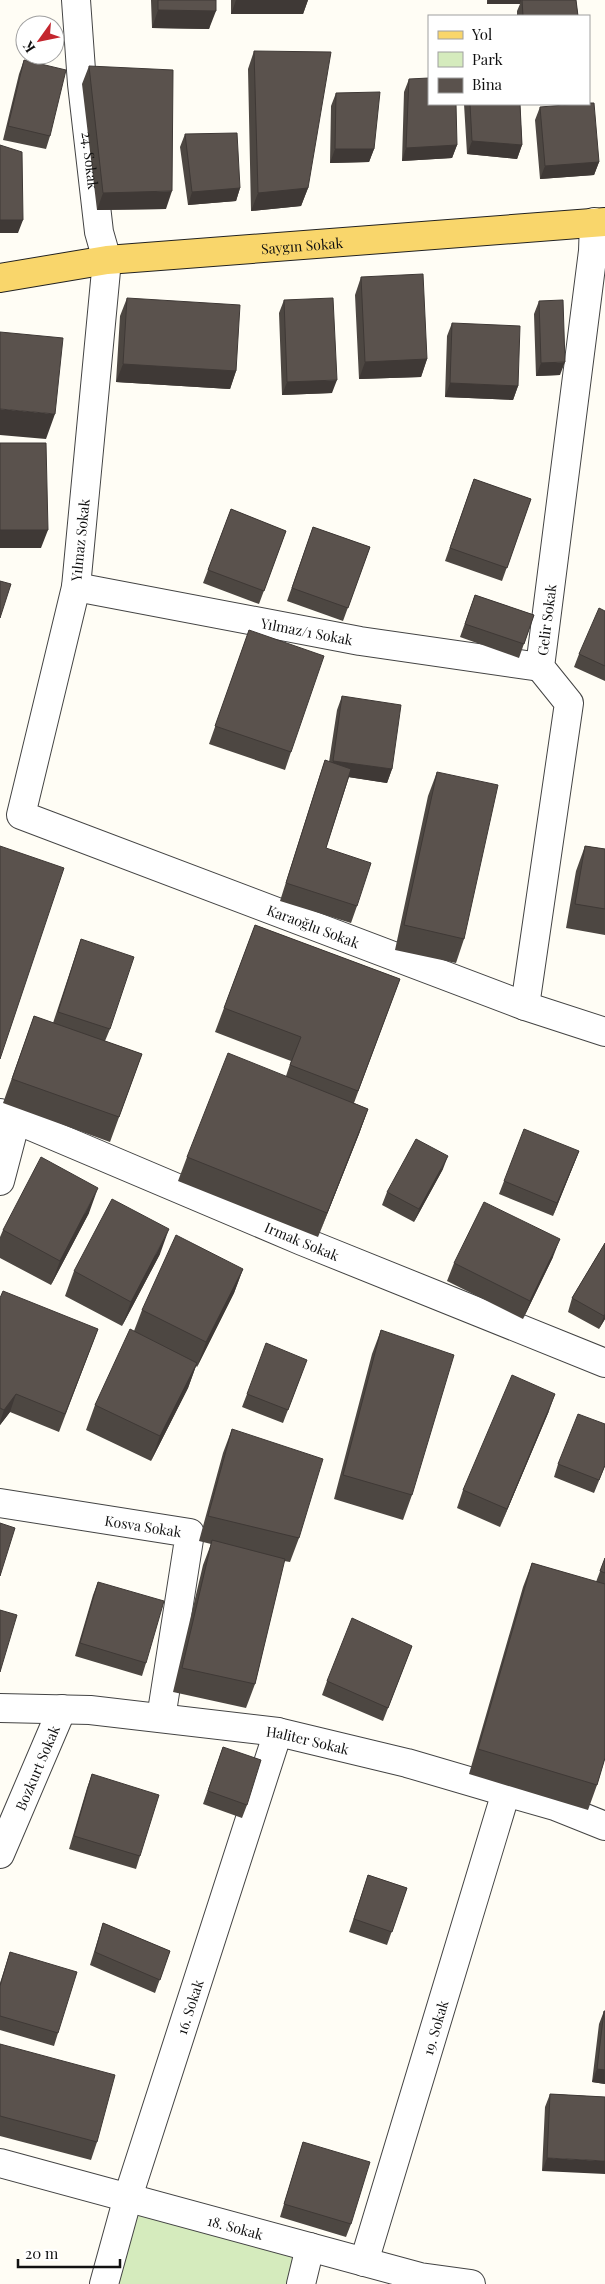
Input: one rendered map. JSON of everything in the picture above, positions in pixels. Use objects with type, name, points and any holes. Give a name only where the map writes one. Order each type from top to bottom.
[{"type":"main road","name":"Saygın Sokak","points":[[0,278],[107,260],[599,222]]},
{"type":"street","name":"24. Sokak","points":[[76,0],[82,84],[99,232],[107,260]]},
{"type":"street","name":"Gelir Sokak","points":[[525,1006],[570,703],[540,667],[593,251],[599,222]]},
{"type":"street","name":"Yılmaz Sokak","points":[[21,815],[76,587],[107,260]]},
{"type":"street","name":"Yılmaz/1 Sokak","points":[[76,587],[360,641],[540,667]]},
{"type":"street","name":"Karaoğlu Sokak","points":[[21,815],[525,1006],[605,1032]]},
{"type":"street","points":[[0,1181],[8,1117]]},
{"type":"street","name":"Irmak Sokak","points":[[8,1117],[302,1241],[605,1363]]},
{"type":"street","name":"Kosva Sokak","points":[[0,1503],[190,1533],[161,1718]]},
{"type":"street","name":"Haliter Sokak","points":[[0,1708],[90,1710],[278,1732],[407,1763],[555,1806],[605,1826]]},
{"type":"street","name":"Bozkurt Sokak","points":[[0,1854],[62,1709]]},
{"type":"street","name":"16. Sokak","points":[[104,2284],[128,2197],[278,1732]]},
{"type":"street","name":"19. Sokak","points":[[364,2262],[506,1792]]},
{"type":"street","name":"18. Sokak","points":[[0,2163],[420,2277],[471,2284]]},
{"type":"street","points":[[300,2284],[310,2248]]},
{"type":"green space","points":[[128,2197],[310,2247],[301,2284],[104,2284]]},
{"type":"building","points":[[158,0],[216,0],[216,11],[158,10]]},
{"type":"building","points":[[522,0],[576,0],[578,15],[523,15]]},
{"type":"building","points":[[254,51],[331,52],[308,188],[258,193]]},
{"type":"building","points":[[23,65],[45,65],[66,70],[50,136],[8,126]]},
{"type":"building","points":[[89,66],[173,70],[172,191],[103,193]]},
{"type":"building","points":[[428,78],[428,105],[456,105],[457,145],[406,148],[409,79]]},
{"type":"building","points":[[380,92],[374,149],[335,149],[336,93]]},
{"type":"building","points":[[590,103],[594,103],[599,162],[545,166],[540,107],[590,105]]},
{"type":"building","points":[[470,105],[520,105],[522,145],[472,141]]},
{"type":"building","points":[[237,133],[240,188],[192,192],[185,134]]},
{"type":"building","points":[[0,145],[22,152],[23,220],[0,220]]},
{"type":"building","points":[[423,274],[427,359],[365,362],[361,277]]},
{"type":"building","points":[[127,298],[240,305],[236,371],[123,364]]},
{"type":"building","points":[[333,298],[337,380],[287,382],[284,300]]},
{"type":"building","points":[[563,300],[565,362],[541,363],[539,301]]},
{"type":"building","points":[[452,323],[520,326],[518,386],[450,383]]},
{"type":"building","points":[[0,332],[63,338],[55,414],[0,409]]},
{"type":"building","points":[[0,443],[46,443],[48,530],[0,530]]},
{"type":"building","points":[[474,479],[531,499],[507,568],[450,548]]},
{"type":"building","points":[[231,509],[286,531],[264,591],[208,570]]},
{"type":"building","points":[[313,527],[370,547],[348,608],[292,588]]},
{"type":"building","points":[[0,581],[11,584],[0,618]]},
{"type":"building","points":[[475,595],[534,615],[524,644],[465,624]]},
{"type":"building","points":[[599,608],[605,611],[605,666],[579,654]]},
{"type":"building","points":[[249,630],[324,656],[291,752],[215,726]]},
{"type":"building","points":[[342,696],[401,705],[392,769],[333,761]]},
{"type":"building","points":[[325,760],[351,769],[326,848],[371,863],[357,906],[286,883]]},
{"type":"building","points":[[437,772],[498,785],[464,939],[404,925]]},
{"type":"building","points":[[0,846],[64,868],[0,1059]]},
{"type":"building","points":[[585,846],[605,849],[605,909],[575,904]]},
{"type":"building","points":[[255,925],[400,979],[358,1091],[290,1065],[301,1037],[224,1008]]},
{"type":"building","points":[[81,939],[134,957],[110,1029],[58,1012]]},
{"type":"building","points":[[34,1016],[142,1054],[119,1117],[12,1079]]},
{"type":"building","points":[[228,1053],[368,1109],[327,1213],[187,1157]]},
{"type":"building","points":[[524,1129],[579,1151],[557,1203],[504,1181]]},
{"type":"building","points":[[416,1139],[448,1156],[419,1209],[387,1192]]},
{"type":"building","points":[[41,1157],[98,1188],[60,1261],[3,1230]]},
{"type":"building","points":[[112,1199],[169,1229],[131,1302],[74,1271]]},
{"type":"building","points":[[484,1202],[560,1239],[530,1301],[454,1263]]},
{"type":"building","points":[[176,1235],[243,1269],[206,1342],[142,1310]]},
{"type":"building","points":[[605,1243],[605,1314],[604,1316],[572,1298]]},
{"type":"building","points":[[3,1291],[98,1329],[65,1414],[16,1394],[4,1410],[0,1408],[0,1298]]},
{"type":"building","points":[[130,1329],[197,1363],[160,1436],[95,1405]]},
{"type":"building","points":[[381,1330],[454,1355],[412,1495],[343,1475]]},
{"type":"building","points":[[266,1343],[307,1360],[288,1410],[247,1394]]},
{"type":"building","points":[[512,1375],[555,1394],[507,1509],[463,1490]]},
{"type":"building","points":[[578,1414],[605,1424],[605,1465],[599,1480],[558,1464]]},
{"type":"building","points":[[232,1429],[323,1459],[299,1538],[208,1516]]},
{"type":"building","points":[[0,1523],[15,1528],[0,1576]]},
{"type":"building","points":[[212,1540],[285,1559],[255,1684],[182,1668]]},
{"type":"building","points":[[605,1558],[605,1573],[600,1571]]},
{"type":"building","points":[[532,1563],[605,1584],[605,1758],[597,1785],[478,1749]]},
{"type":"building","points":[[98,1582],[164,1601],[146,1663],[80,1643]]},
{"type":"building","points":[[0,1610],[17,1615],[0,1672]]},
{"type":"building","points":[[352,1618],[412,1646],[388,1708],[327,1681]]},
{"type":"building","points":[[223,1747],[261,1760],[247,1805],[208,1791]]},
{"type":"building","points":[[92,1774],[159,1795],[140,1856],[74,1836]]},
{"type":"building","points":[[368,1875],[407,1888],[392,1932],[354,1919]]},
{"type":"building","points":[[103,1923],[170,1951],[160,1980],[95,1952]]},
{"type":"building","points":[[10,1952],[77,1972],[58,2033],[0,2016],[0,1986]]},
{"type":"building","points":[[605,2011],[605,2070],[597,2069]]},
{"type":"building","points":[[0,2044],[115,2075],[97,2142],[0,2116]]},
{"type":"building","points":[[550,2094],[605,2097],[605,2161],[547,2158]]},
{"type":"building","points":[[303,2142],[370,2162],[351,2224],[284,2204]]}]
